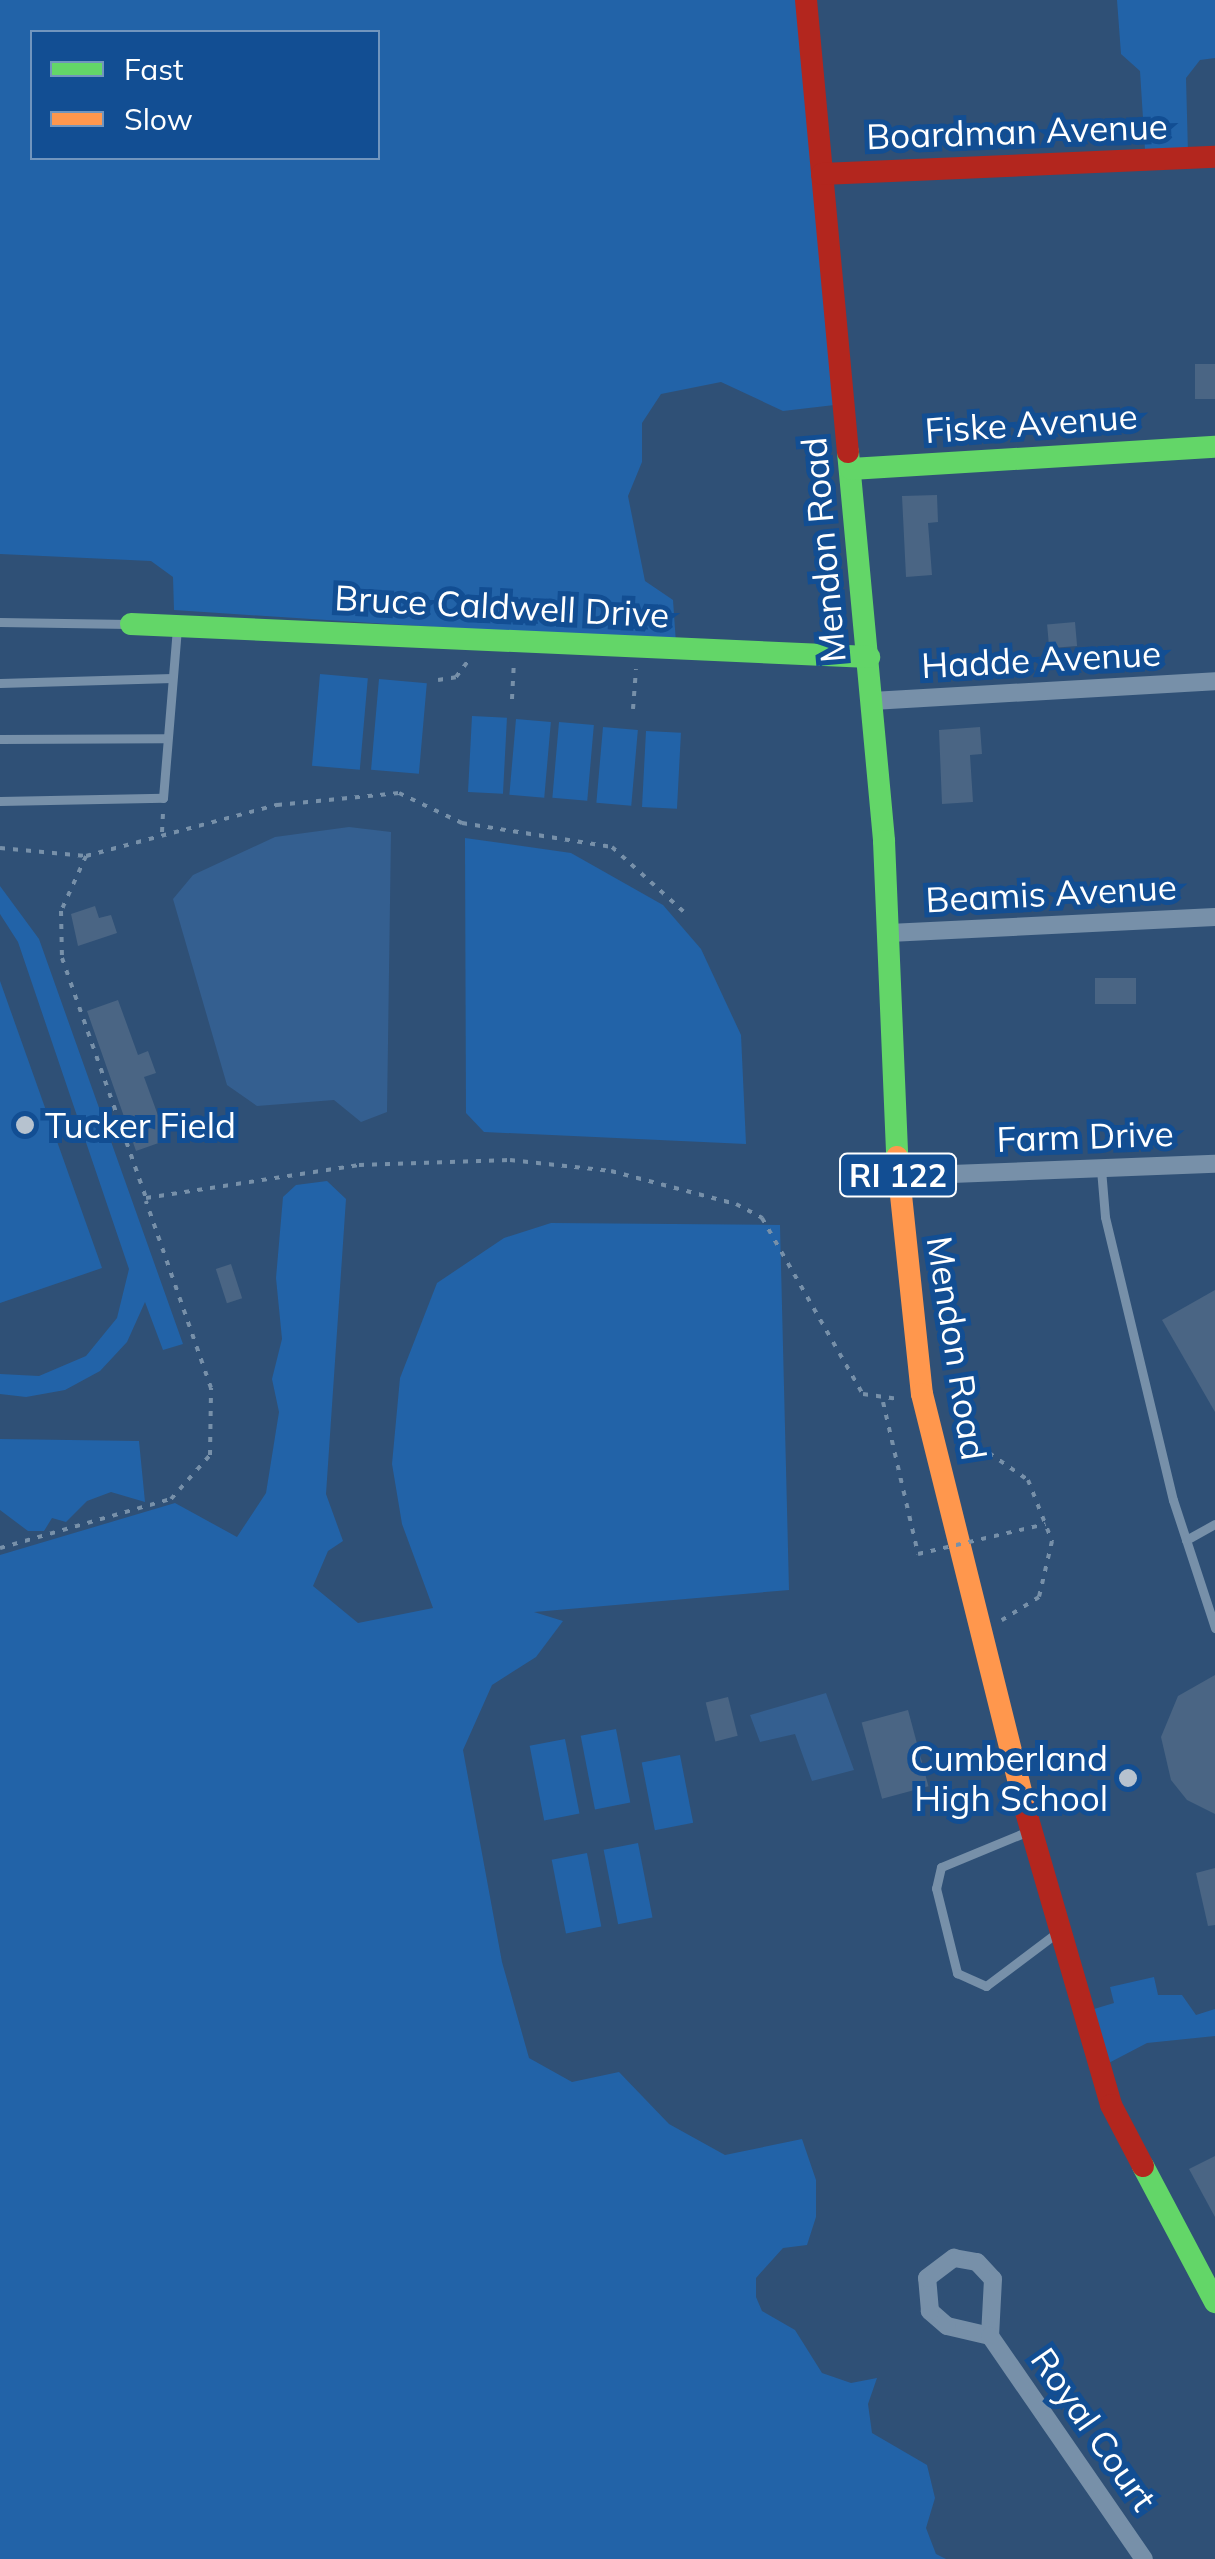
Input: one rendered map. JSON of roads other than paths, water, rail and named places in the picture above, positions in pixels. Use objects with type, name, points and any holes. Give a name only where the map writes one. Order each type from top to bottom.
[{"type":"main road","name":"Mendon Road","points":[[806,0],[869,657],[889,933],[898,1176],[922,1394],[1031,1830],[1111,2105],[1215,2302]]},
{"type":"main road","name":"Boardman Avenue","points":[[822,174],[1215,157]]},
{"type":"main road","name":"Fiske Avenue","points":[[851,469],[1215,446]]},
{"type":"main road","name":"Bruce Caldwell Drive","points":[[131,624],[869,657]]},
{"type":"street","name":"Hadde Avenue","points":[[872,701],[1215,681]]},
{"type":"street","name":"Beamis Avenue","points":[[889,933],[1215,917]]},
{"type":"street","name":"Farm Drive","points":[[898,1176],[1215,1164]]},
{"type":"street","name":"Royal Court","points":[[990,2336],[947,2326],[930,2311],[927,2278],[942,2262],[966,2258],[986,2269],[995,2291],[990,2336],[1144,2559]]},
{"type":"lane","points":[[0,622],[131,624]]},
{"type":"lane","points":[[0,801],[163,798],[177,626]]},
{"type":"lane","points":[[0,683],[172,678]]},
{"type":"lane","points":[[0,739],[165,738]]},
{"type":"lane","points":[[1101,1167],[1105,1217],[1186,1540],[1215,1628]]},
{"type":"lane","points":[[1186,1540],[1215,1524]]},
{"type":"lane","points":[[1031,1830],[942,1868],[936,1888],[956,1974],[986,1986],[1060,1931]]},
{"type":"place","name":"Tucker Field","points":[[25,1125]]},
{"type":"place","name":"Cumberland High School","points":[[1128,1778]]}]
